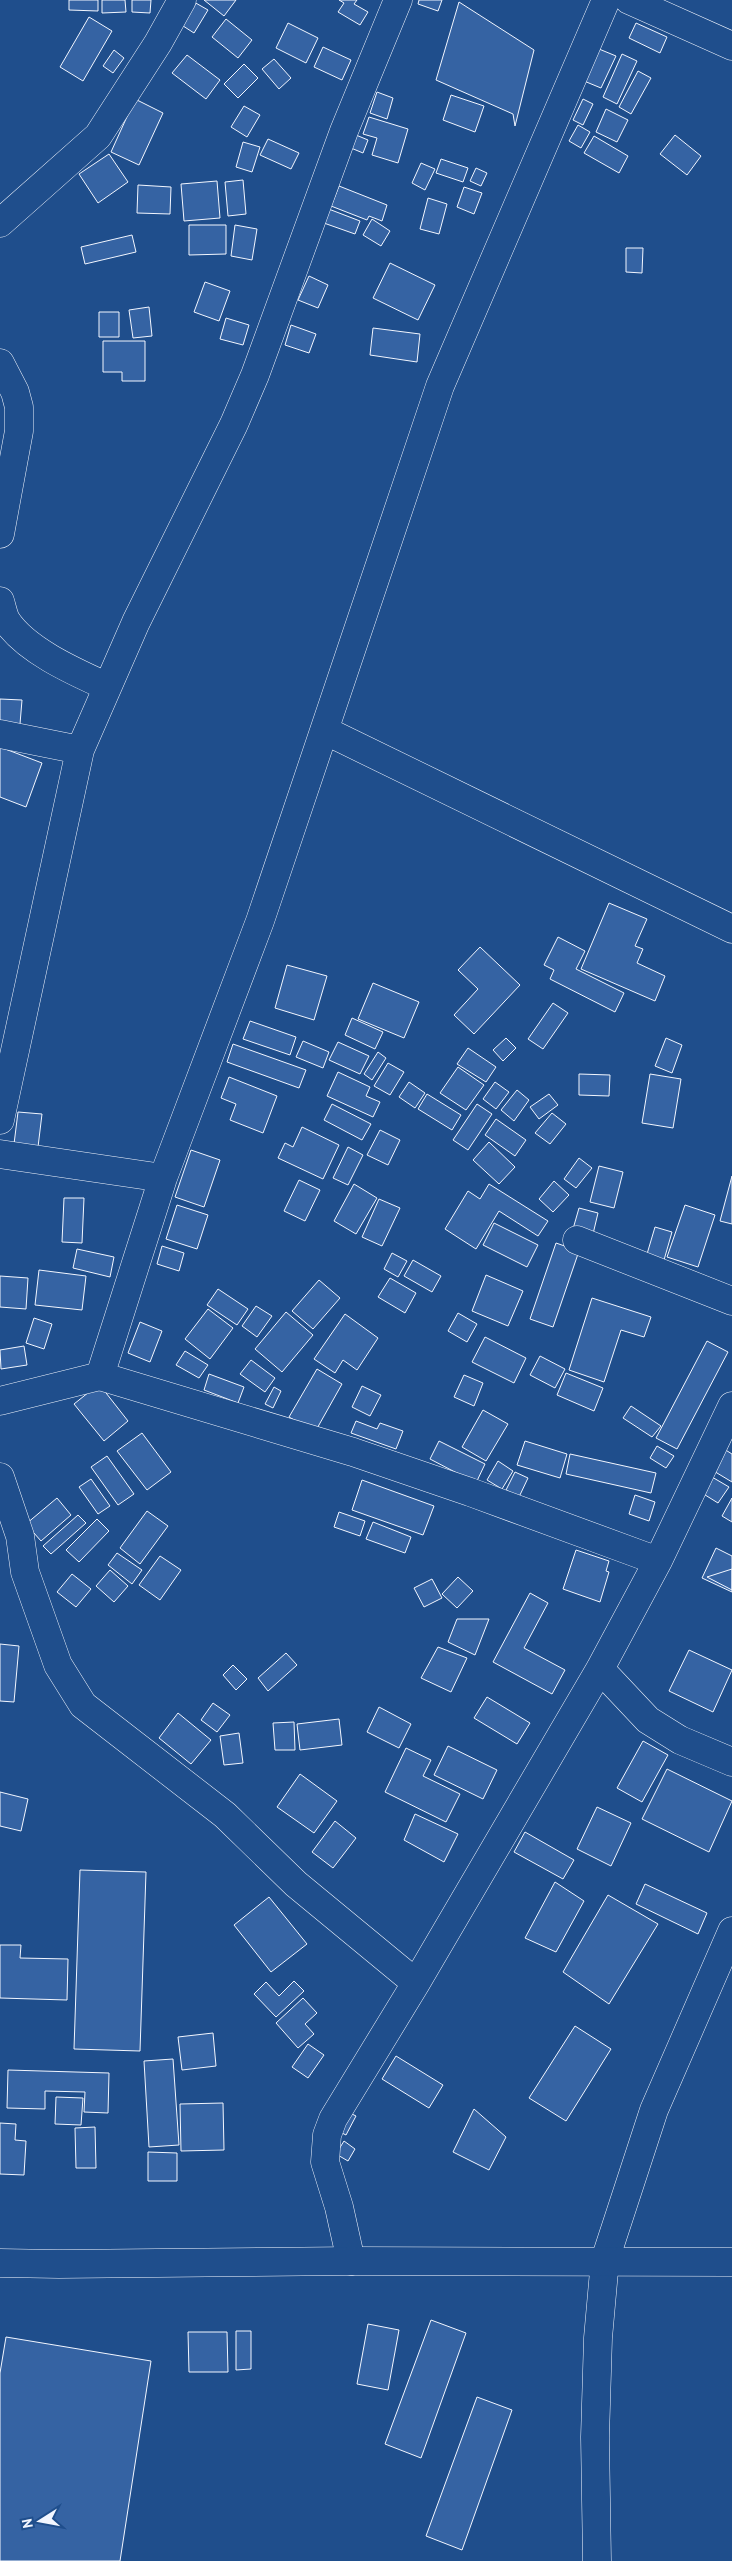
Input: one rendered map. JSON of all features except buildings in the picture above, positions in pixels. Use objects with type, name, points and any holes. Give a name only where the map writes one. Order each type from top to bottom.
[{"type":"street","points":[[0,223],[98,136],[158,43],[182,0]]},
{"type":"street","points":[[0,1120],[80,750],[106,686],[234,424],[255,375],[344,131],[398,0]]},
{"type":"street","points":[[100,1376],[163,1178],[260,921],[326,731],[365,605],[440,386],[606,0]]},
{"type":"street","points":[[629,0],[732,46]]},
{"type":"street","points":[[0,363],[15,392],[19,407],[19,431],[0,534]]},
{"type":"street","points":[[0,601],[6,620],[36,648],[69,669],[106,686]]},
{"type":"street","points":[[326,731],[732,929]]},
{"type":"street","points":[[0,734],[80,750]]},
{"type":"street","points":[[0,1154],[163,1178]]},
{"type":"street","points":[[577,1240],[732,1301]]},
{"type":"street","points":[[0,1401],[100,1376],[353,1452],[470,1492],[658,1561]]},
{"type":"street","points":[[351,2261],[339,2207],[326,2162],[327,2134],[332,2119],[416,1983],[600,1669],[658,1561],[732,1406]]},
{"type":"street","points":[[0,1477],[20,1536],[26,1572],[58,1665],[83,1705],[225,1815],[296,1884],[416,1983]]},
{"type":"street","points":[[600,1669],[648,1720],[680,1740],[732,1762]]},
{"type":"street","points":[[597,2561],[595,2417],[598,2338],[605,2260],[654,2110],[732,1931]]},
{"type":"street","points":[[0,2262],[59,2264],[605,2260],[732,2262]]}]
